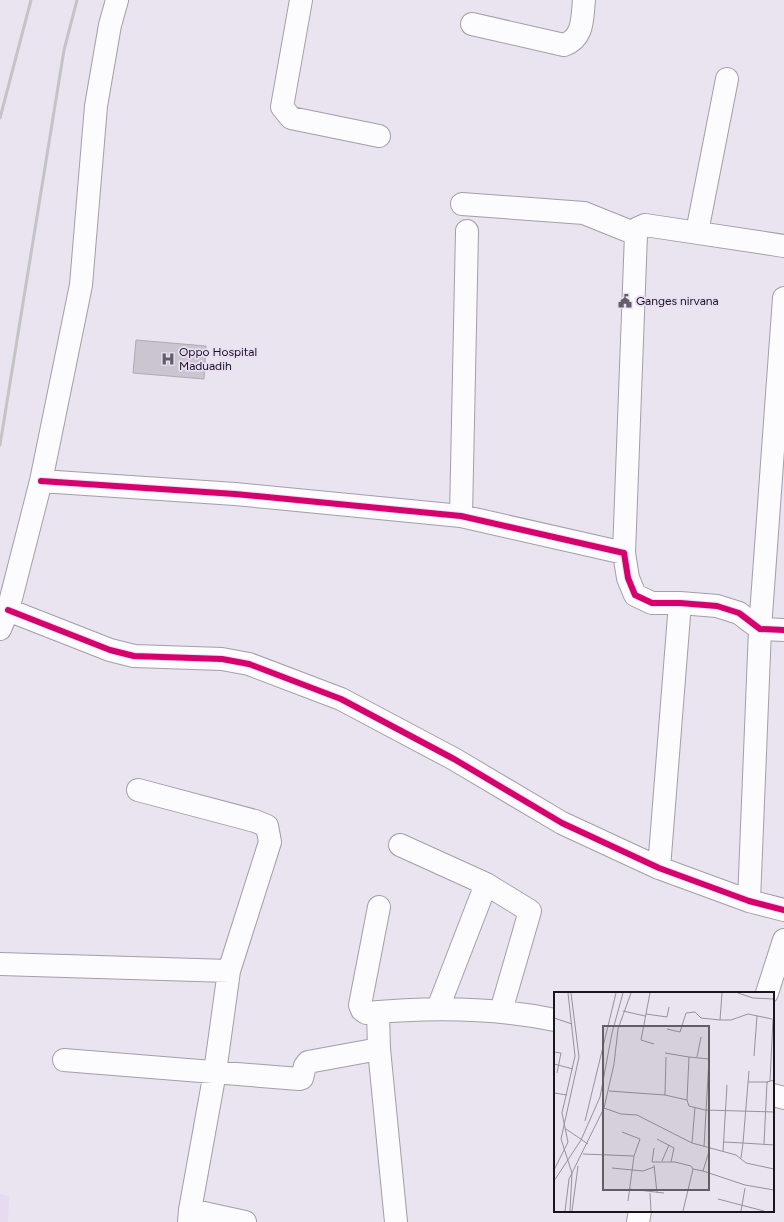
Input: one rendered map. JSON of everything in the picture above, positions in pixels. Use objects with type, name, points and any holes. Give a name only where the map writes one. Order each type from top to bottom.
[{"type":"street","points":[[117,0],[110,25],[96,106],[82,285],[41,481],[4,620],[134,656],[222,659],[249,664],[341,698],[454,760],[562,823],[659,868],[749,901],[784,910]]},
{"type":"street","points":[[301,0],[282,107],[291,118],[379,136]]},
{"type":"street","points":[[472,24],[564,44],[572,42],[579,34],[584,0]]},
{"type":"street","points":[[697,232],[727,79]]},
{"type":"street","points":[[462,204],[584,213],[636,234]]},
{"type":"street","points":[[784,246],[645,225],[638,228],[636,234],[624,553],[628,578],[635,595],[652,604],[717,606],[739,613],[760,629],[784,630]]},
{"type":"street","points":[[461,516],[467,231]]},
{"type":"street","points":[[749,901],[760,629],[784,298]]},
{"type":"street","points":[[41,481],[235,494],[461,516],[624,553]]},
{"type":"street","points":[[659,868],[680,604]]},
{"type":"street","points":[[138,790],[255,821],[268,826],[270,842],[229,971],[215,1072],[190,1216],[244,1222]]},
{"type":"street","points":[[400,845],[486,884],[530,911],[501,1011]]},
{"type":"street","points":[[438,1008],[486,884]]},
{"type":"street","points":[[379,908],[360,1005],[362,1010],[366,1013],[438,1008],[501,1011],[554,1020]]},
{"type":"street","points":[[767,992],[784,940]]},
{"type":"street","points":[[0,964],[229,971]]},
{"type":"street","points":[[378,1012],[379,1049],[396,1222]]},
{"type":"street","points":[[64,1060],[300,1079],[302,1078],[305,1066],[308,1062],[379,1049]]},
{"type":"street","points":[[774,1095],[784,1098]]},
{"type":"street","points":[[638,1222],[640,1212]]},
{"type":"shaded area","points":[[0,1194],[9,1196],[8,1222],[0,1222]]},
{"type":"building","points":[[136,340],[206,346],[204,379],[133,373]]},
{"type":"railway","points":[[0,118],[31,0]]},
{"type":"railway","points":[[0,445],[64,50],[77,0]]},
{"type":"cycle path","points":[[41,481],[235,494],[461,516],[624,553],[628,578],[635,595],[652,603],[680,603],[717,606],[739,613],[760,629],[784,630]]},
{"type":"cycle path","points":[[8,610],[110,650],[134,656],[222,659],[249,664],[341,699],[454,759],[562,823],[659,868],[749,901],[784,910]]},
{"type":"place","name":"Ganges nirvana","points":[[625,301]]},
{"type":"place","name":"Oppo Hospital Maduadih","points":[[168,359]]}]
